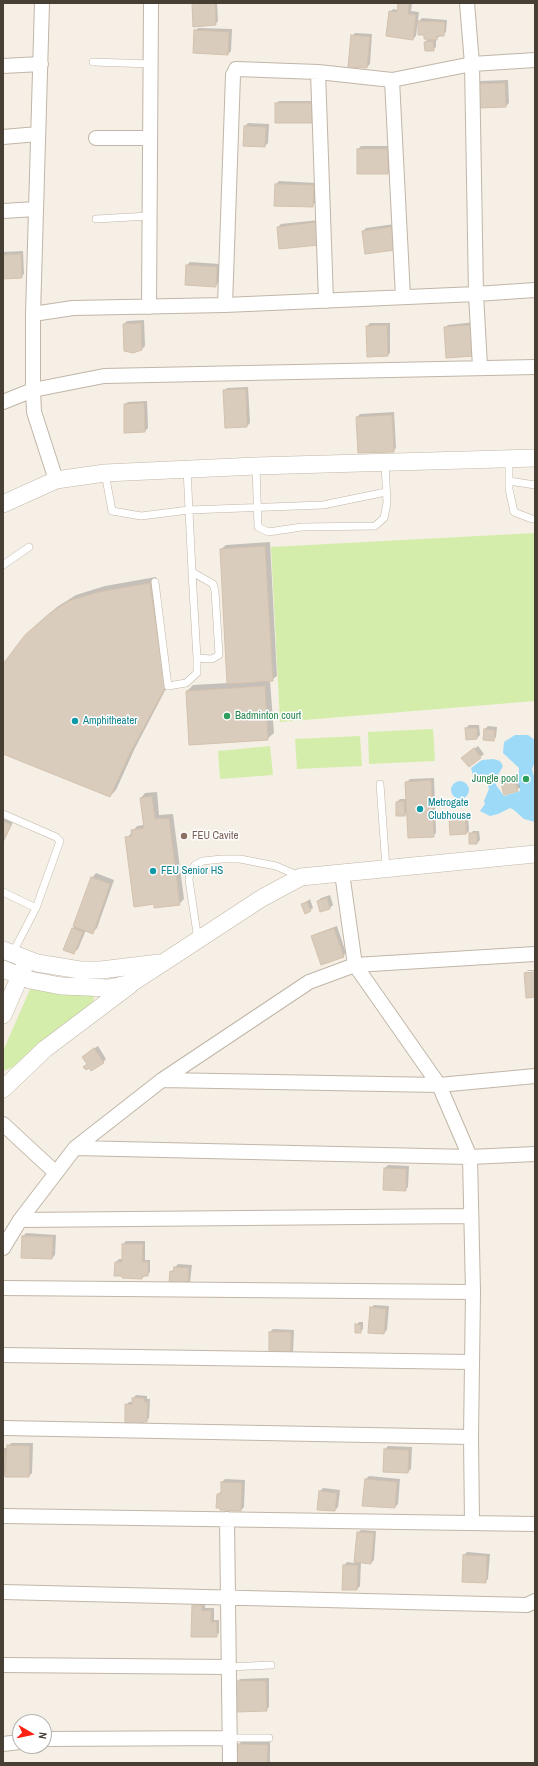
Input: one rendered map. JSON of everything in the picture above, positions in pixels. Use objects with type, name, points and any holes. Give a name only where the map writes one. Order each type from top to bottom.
[{"type":"street","points":[[42,3],[32,390],[34,412],[56,480]]},
{"type":"street","points":[[149,307],[151,3]]},
{"type":"street","points":[[467,3],[472,64],[476,294],[480,367]]},
{"type":"street","points":[[226,305],[233,75],[236,69],[318,72],[392,80],[472,64],[535,60]]},
{"type":"street","points":[[3,66],[41,64]]},
{"type":"street","points":[[318,72],[326,301]]},
{"type":"street","points":[[392,80],[403,297]]},
{"type":"street","points":[[3,137],[38,134]]},
{"type":"street","points":[[96,138],[150,138]]},
{"type":"street","points":[[3,211],[36,209]]},
{"type":"street","points":[[33,314],[73,308],[226,305],[535,290]]},
{"type":"street","points":[[3,402],[32,390],[104,376],[535,367]]},
{"type":"street","points":[[3,504],[56,480],[104,473],[256,466],[535,458]]},
{"type":"street","points":[[3,1089],[45,1049],[132,983],[262,898],[301,877],[535,854]]},
{"type":"street","points":[[342,873],[355,965],[439,1085],[470,1157],[473,1292],[471,1362],[472,1523]]},
{"type":"street","points":[[3,1248],[20,1220],[75,1148],[162,1080],[309,982],[355,965],[535,954]]},
{"type":"street","points":[[3,1014],[8,973],[14,955],[80,970],[101,970],[164,962]]},
{"type":"street","points":[[8,973],[61,986],[108,988],[132,983]]},
{"type":"street","points":[[162,1080],[439,1085],[535,1076]]},
{"type":"street","points":[[3,1124],[56,1173]]},
{"type":"street","points":[[75,1148],[470,1157],[535,1154]]},
{"type":"street","points":[[20,1220],[471,1216]]},
{"type":"street","points":[[3,1288],[473,1292]]},
{"type":"street","points":[[3,1355],[471,1362]]},
{"type":"street","points":[[3,1428],[471,1437]]},
{"type":"street","points":[[3,1516],[535,1524]]},
{"type":"street","points":[[228,1519],[230,1763]]},
{"type":"street","points":[[3,1592],[527,1605],[535,1601]]},
{"type":"street","points":[[3,1665],[229,1667]]},
{"type":"street","points":[[52,1739],[230,1738]]},
{"type":"lane","points":[[93,62],[150,64]]},
{"type":"lane","points":[[96,219],[149,216]]},
{"type":"lane","points":[[509,458],[509,481],[514,512],[535,519]]},
{"type":"lane","points":[[256,466],[258,495],[256,508],[258,527],[268,532],[302,527],[375,526],[384,518],[387,503],[385,463]]},
{"type":"lane","points":[[155,582],[168,686],[186,683],[197,672],[187,469]]},
{"type":"lane","points":[[104,473],[112,510],[141,516],[188,510],[323,505],[386,492]]},
{"type":"lane","points":[[509,481],[535,485]]},
{"type":"lane","points":[[3,565],[29,546]]},
{"type":"lane","points":[[192,572],[213,584],[215,590],[219,655],[212,659],[197,658]]},
{"type":"lane","points":[[380,784],[386,868]]},
{"type":"lane","points":[[3,814],[56,837],[60,841],[36,908],[14,955]]},
{"type":"lane","points":[[198,941],[189,880],[190,872],[195,865],[203,861],[222,858],[240,859],[276,866],[301,877]]},
{"type":"lane","points":[[3,892],[36,908]]},
{"type":"lane","points":[[229,1667],[271,1665]]},
{"type":"lane","points":[[230,1738],[269,1738]]},
{"type":"green space","points":[[535,533],[535,701],[280,722],[271,547]]},
{"type":"green space","points":[[433,729],[435,761],[369,764],[368,732]]},
{"type":"green space","points":[[360,736],[362,766],[297,769],[295,739]]},
{"type":"green space","points":[[270,746],[273,775],[220,779],[218,751]]},
{"type":"green space","points":[[32,985],[93,993],[94,998],[92,1003],[39,1043],[13,1067],[3,1071],[3,1051]]},
{"type":"water","name":"Jungle pool","points":[[515,735],[528,735],[535,740],[535,762],[532,769],[535,780],[535,822],[524,819],[510,808],[490,816],[480,811],[485,804],[484,801],[489,789],[487,782],[481,776],[473,775],[471,768],[482,760],[493,759],[500,761],[503,766],[497,777],[496,785],[504,796],[520,791],[518,780],[519,768],[503,753],[504,742]]},
{"type":"water","points":[[460,781],[466,784],[469,790],[466,796],[460,799],[454,796],[451,790],[454,784]]},
{"type":"building","points":[[192,3],[215,3],[216,25],[193,27]]},
{"type":"building","points":[[398,3],[409,4],[408,14],[416,15],[413,40],[386,36],[389,11],[397,12]]},
{"type":"building","points":[[418,21],[445,22],[444,36],[437,36],[437,40],[424,39],[424,35],[418,35]]},
{"type":"building","points":[[194,30],[229,32],[228,55],[193,53]]},
{"type":"building","points":[[351,35],[370,37],[367,68],[348,67]]},
{"type":"building","points":[[433,41],[434,51],[425,51],[424,42]]},
{"type":"building","points":[[505,83],[506,107],[477,108],[476,84]]},
{"type":"building","points":[[275,103],[312,103],[312,123],[275,123]]},
{"type":"building","points":[[244,126],[266,127],[265,147],[243,146]]},
{"type":"building","points":[[357,149],[388,149],[388,174],[357,174]]},
{"type":"building","points":[[275,184],[314,185],[313,207],[274,206]]},
{"type":"building","points":[[317,222],[319,245],[279,249],[277,227]]},
{"type":"building","points":[[392,227],[395,250],[365,254],[362,231]]},
{"type":"building","points":[[21,254],[22,278],[3,279],[3,255]]},
{"type":"building","points":[[186,265],[217,267],[216,287],[185,285]]},
{"type":"building","points":[[141,323],[142,350],[133,353],[124,351],[123,324]]},
{"type":"building","points":[[387,325],[388,356],[367,357],[366,326]]},
{"type":"building","points":[[472,325],[475,356],[446,358],[444,327]]},
{"type":"building","points":[[246,389],[247,427],[225,428],[223,390]]},
{"type":"building","points":[[144,403],[145,432],[124,433],[124,404]]},
{"type":"building","points":[[392,415],[394,452],[358,453],[356,417]]},
{"type":"building","points":[[265,546],[273,681],[227,684],[220,549]]},
{"type":"building","name":"Amphitheater","points":[[150,583],[165,688],[129,755],[110,797],[3,754],[3,664],[25,635],[50,613],[69,601],[98,592]]},
{"type":"building","name":"Badminton court","points":[[265,686],[268,740],[189,745],[186,691]]},
{"type":"building","points":[[465,728],[477,728],[477,739],[466,740]]},
{"type":"building","points":[[484,729],[495,730],[494,741],[483,740]]},
{"type":"building","points":[[474,748],[481,758],[469,767],[461,758]]},
{"type":"building","points":[[513,776],[518,791],[504,795],[500,780]]},
{"type":"building","name":"Metrogate Clubhouse","points":[[431,780],[434,837],[408,838],[405,782]]},
{"type":"building","name":"FEU Senior HS","points":[[152,796],[155,819],[169,818],[180,905],[154,908],[154,904],[134,907],[125,837],[132,836],[131,830],[144,828],[140,798]]},
{"type":"building","points":[[404,801],[405,816],[396,816],[396,802]]},
{"type":"building","points":[[466,817],[466,834],[450,835],[449,818]]},
{"type":"building","points":[[3,821],[11,825],[3,842]]},
{"type":"building","points":[[469,833],[477,833],[477,844],[469,844]]},
{"type":"building","points":[[91,877],[110,884],[93,934],[73,926]]},
{"type":"building","points":[[327,898],[330,909],[320,912],[317,901]]},
{"type":"building","points":[[307,902],[311,911],[305,914],[301,904]]},
{"type":"building","points":[[72,928],[83,932],[74,954],[63,950]]},
{"type":"building","points":[[334,928],[344,957],[321,965],[311,936]]},
{"type":"building","points":[[535,972],[535,997],[526,998],[524,973]]},
{"type":"building","points":[[94,1048],[104,1063],[91,1071],[89,1068],[86,1070],[83,1067],[87,1064],[82,1057]]},
{"type":"building","points":[[384,1168],[406,1169],[406,1191],[383,1190]]},
{"type":"building","points":[[22,1236],[53,1237],[52,1259],[21,1258]]},
{"type":"building","points":[[122,1244],[143,1244],[142,1262],[148,1262],[148,1276],[142,1276],[142,1279],[114,1276],[115,1262],[122,1262]]},
{"type":"building","points":[[174,1267],[189,1268],[188,1284],[169,1282],[170,1271],[173,1272]]},
{"type":"building","points":[[370,1307],[386,1309],[384,1334],[368,1333]]},
{"type":"building","points":[[355,1324],[361,1325],[361,1333],[355,1333]]},
{"type":"building","points":[[269,1332],[291,1332],[291,1356],[269,1355]]},
{"type":"building","points":[[132,1398],[144,1398],[144,1402],[148,1402],[147,1422],[143,1422],[143,1424],[125,1423],[125,1404],[132,1405]]},
{"type":"building","points":[[7,1445],[30,1446],[29,1477],[5,1477]]},
{"type":"building","points":[[384,1449],[409,1450],[408,1473],[383,1472]]},
{"type":"building","points":[[3,1451],[5,1451],[4,1477],[3,1477]]},
{"type":"building","points":[[365,1479],[397,1482],[395,1508],[362,1506]]},
{"type":"building","points":[[221,1482],[242,1483],[241,1511],[220,1510],[220,1508],[216,1508],[217,1494],[221,1494]]},
{"type":"building","points":[[319,1491],[337,1493],[335,1511],[317,1510]]},
{"type":"building","points":[[357,1532],[374,1533],[371,1564],[354,1562]]},
{"type":"building","points":[[463,1555],[487,1556],[486,1583],[462,1582]]},
{"type":"building","points":[[343,1565],[358,1565],[357,1590],[342,1590]]},
{"type":"building","points":[[192,1605],[202,1605],[202,1611],[211,1610],[211,1622],[217,1622],[217,1637],[191,1637]]},
{"type":"building","points":[[236,1681],[266,1681],[267,1711],[236,1712]]},
{"type":"building","points":[[237,1744],[268,1745],[267,1763],[237,1763]]},
{"type":"place","name":"Badminton court","points":[[227,716]]},
{"type":"place","name":"Amphitheater","points":[[75,721]]},
{"type":"place","name":"Jungle pool","points":[[526,779]]},
{"type":"place","name":"Metrogate Clubhouse","points":[[420,809]]},
{"type":"place","name":"FEU Cavite","points":[[184,836]]},
{"type":"place","name":"FEU Senior HS","points":[[153,871]]}]
